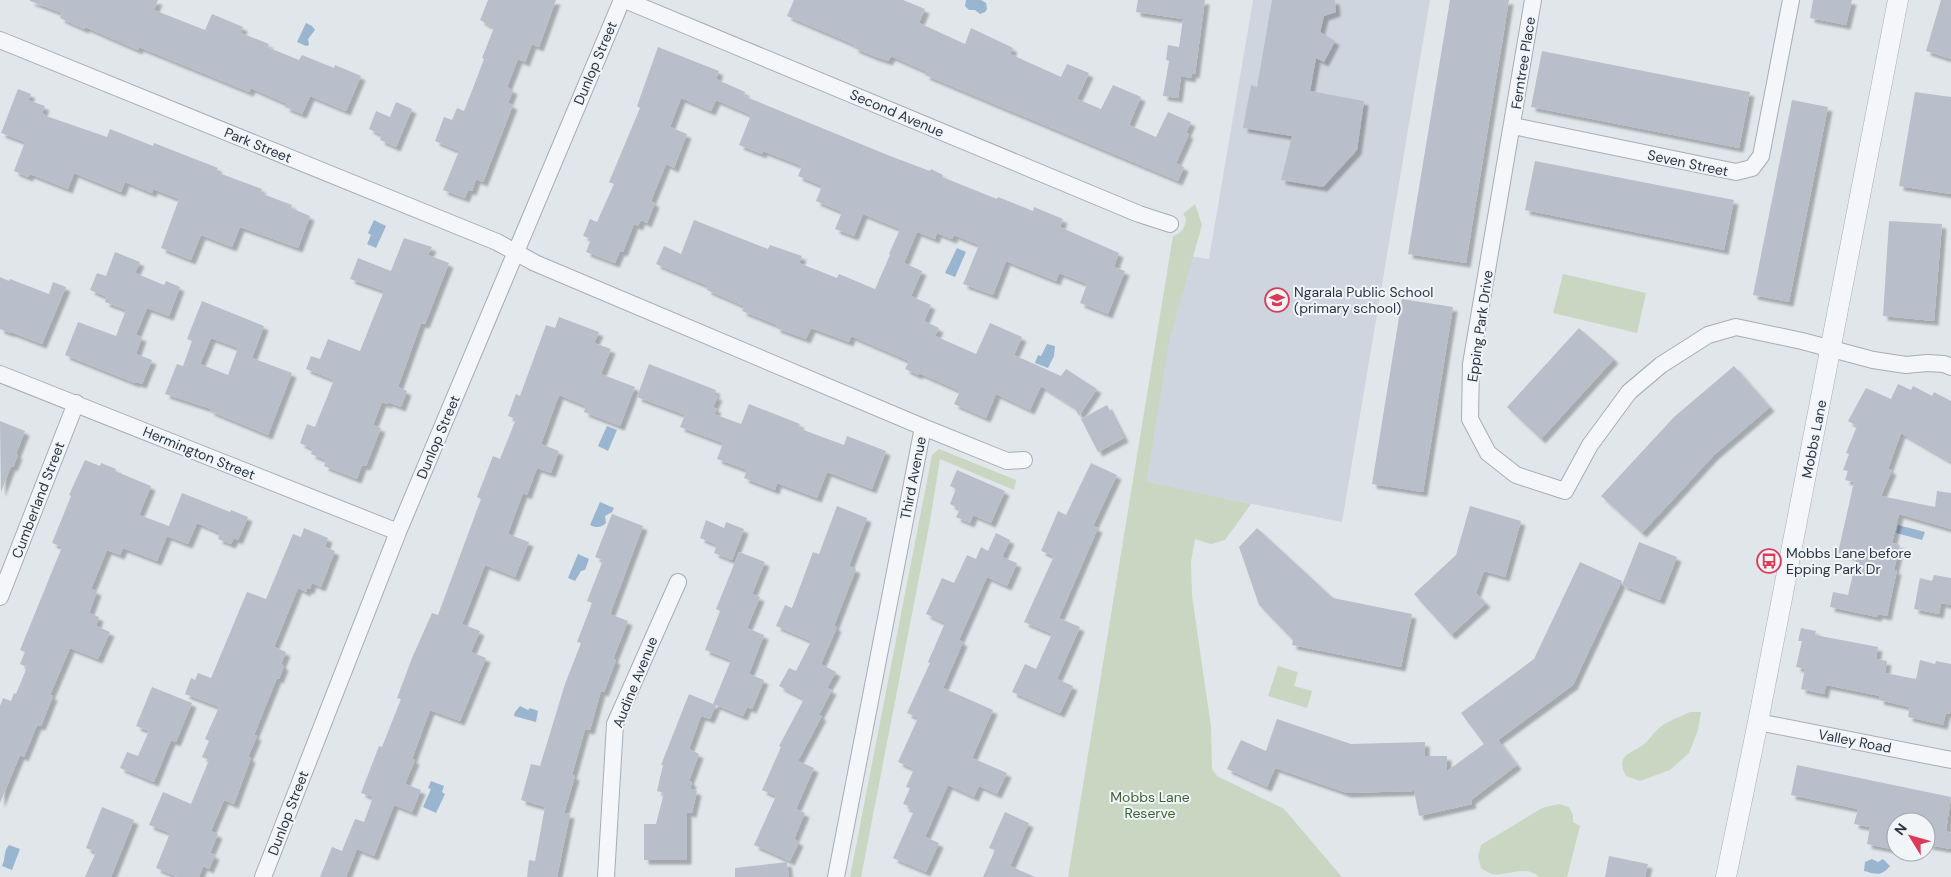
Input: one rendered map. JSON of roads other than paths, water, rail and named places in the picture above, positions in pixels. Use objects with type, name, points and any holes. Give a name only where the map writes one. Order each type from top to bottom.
[{"type":"street","name":"Second Avenue","points":[[623,0],[1139,214],[1170,224]]},
{"type":"street","name":"Dunlop Street","points":[[263,877],[398,532],[623,0]]},
{"type":"street","name":"Ferntree Place","points":[[1513,126],[1533,0]]},
{"type":"street","name":"Seven Street","points":[[1513,126],[1736,172],[1752,168],[1760,156],[1791,0]]},
{"type":"street","name":"Mobbs Lane","points":[[1726,877],[1831,350],[1898,0]]},
{"type":"street","name":"Park Street","points":[[0,40],[497,242],[516,252]]},
{"type":"street","name":"Epping Park Drive","points":[[1513,126],[1471,364],[1470,419],[1488,454],[1516,475],[1565,491],[1590,444],[1629,392],[1662,365],[1708,335],[1736,326],[1802,341],[1831,350]]},
{"type":"street","name":"Third Avenue","points":[[516,252],[535,263],[923,427],[836,877]]},
{"type":"street","points":[[1831,350],[1873,360],[1906,365],[1927,363],[1944,364],[1951,367]]},
{"type":"street","name":"Hermington Street","points":[[0,374],[398,532]]},
{"type":"street","name":"Cumberland Street","points":[[0,597],[76,404]]},
{"type":"street","points":[[923,427],[1007,460],[1024,460]]},
{"type":"street","name":"Audine Avenue","points":[[606,877],[615,724],[678,582]]},
{"type":"street","name":"Valley Road","points":[[1758,722],[1951,760]]},
{"type":"water","points":[[966,0],[981,0],[986,3],[987,9],[980,14],[975,10],[969,10],[965,6]]},
{"type":"water","points":[[306,23],[315,30],[308,39],[309,45],[306,46],[297,42]]},
{"type":"water","points":[[374,220],[386,226],[376,248],[367,244],[371,235],[368,233]]},
{"type":"water","points":[[957,248],[966,252],[955,277],[945,273]]},
{"type":"water","points":[[1047,344],[1055,346],[1054,356],[1048,368],[1035,363],[1038,355],[1041,356]]},
{"type":"water","points":[[607,426],[617,430],[608,451],[598,446]]},
{"type":"water","points":[[600,502],[614,508],[612,512],[605,516],[606,523],[604,525],[594,527],[590,525]]},
{"type":"water","points":[[1898,525],[1925,532],[1922,540],[1896,533]]},
{"type":"water","points":[[578,554],[589,559],[585,570],[581,571],[575,581],[568,578]]},
{"type":"water","points":[[520,706],[528,710],[530,708],[538,711],[536,722],[514,716]]},
{"type":"water","points":[[431,781],[444,786],[442,792],[445,794],[436,813],[423,807],[431,789],[428,788]]},
{"type":"water","points":[[9,845],[20,849],[12,870],[2,866]]},
{"type":"water","points":[[1872,859],[1878,862],[1883,859],[1890,866],[1884,872],[1875,874],[1864,871],[1865,862]]},
{"type":"place","name":"Ngarala Public School (primary school)","points":[[1277,300]]},
{"type":"place","name":"Mobbs Lane before Epping Park Dr","points":[[1769,561]]},
{"type":"park label","name":"Mobbs Lane Reserve","points":[[1150,806]]}]
